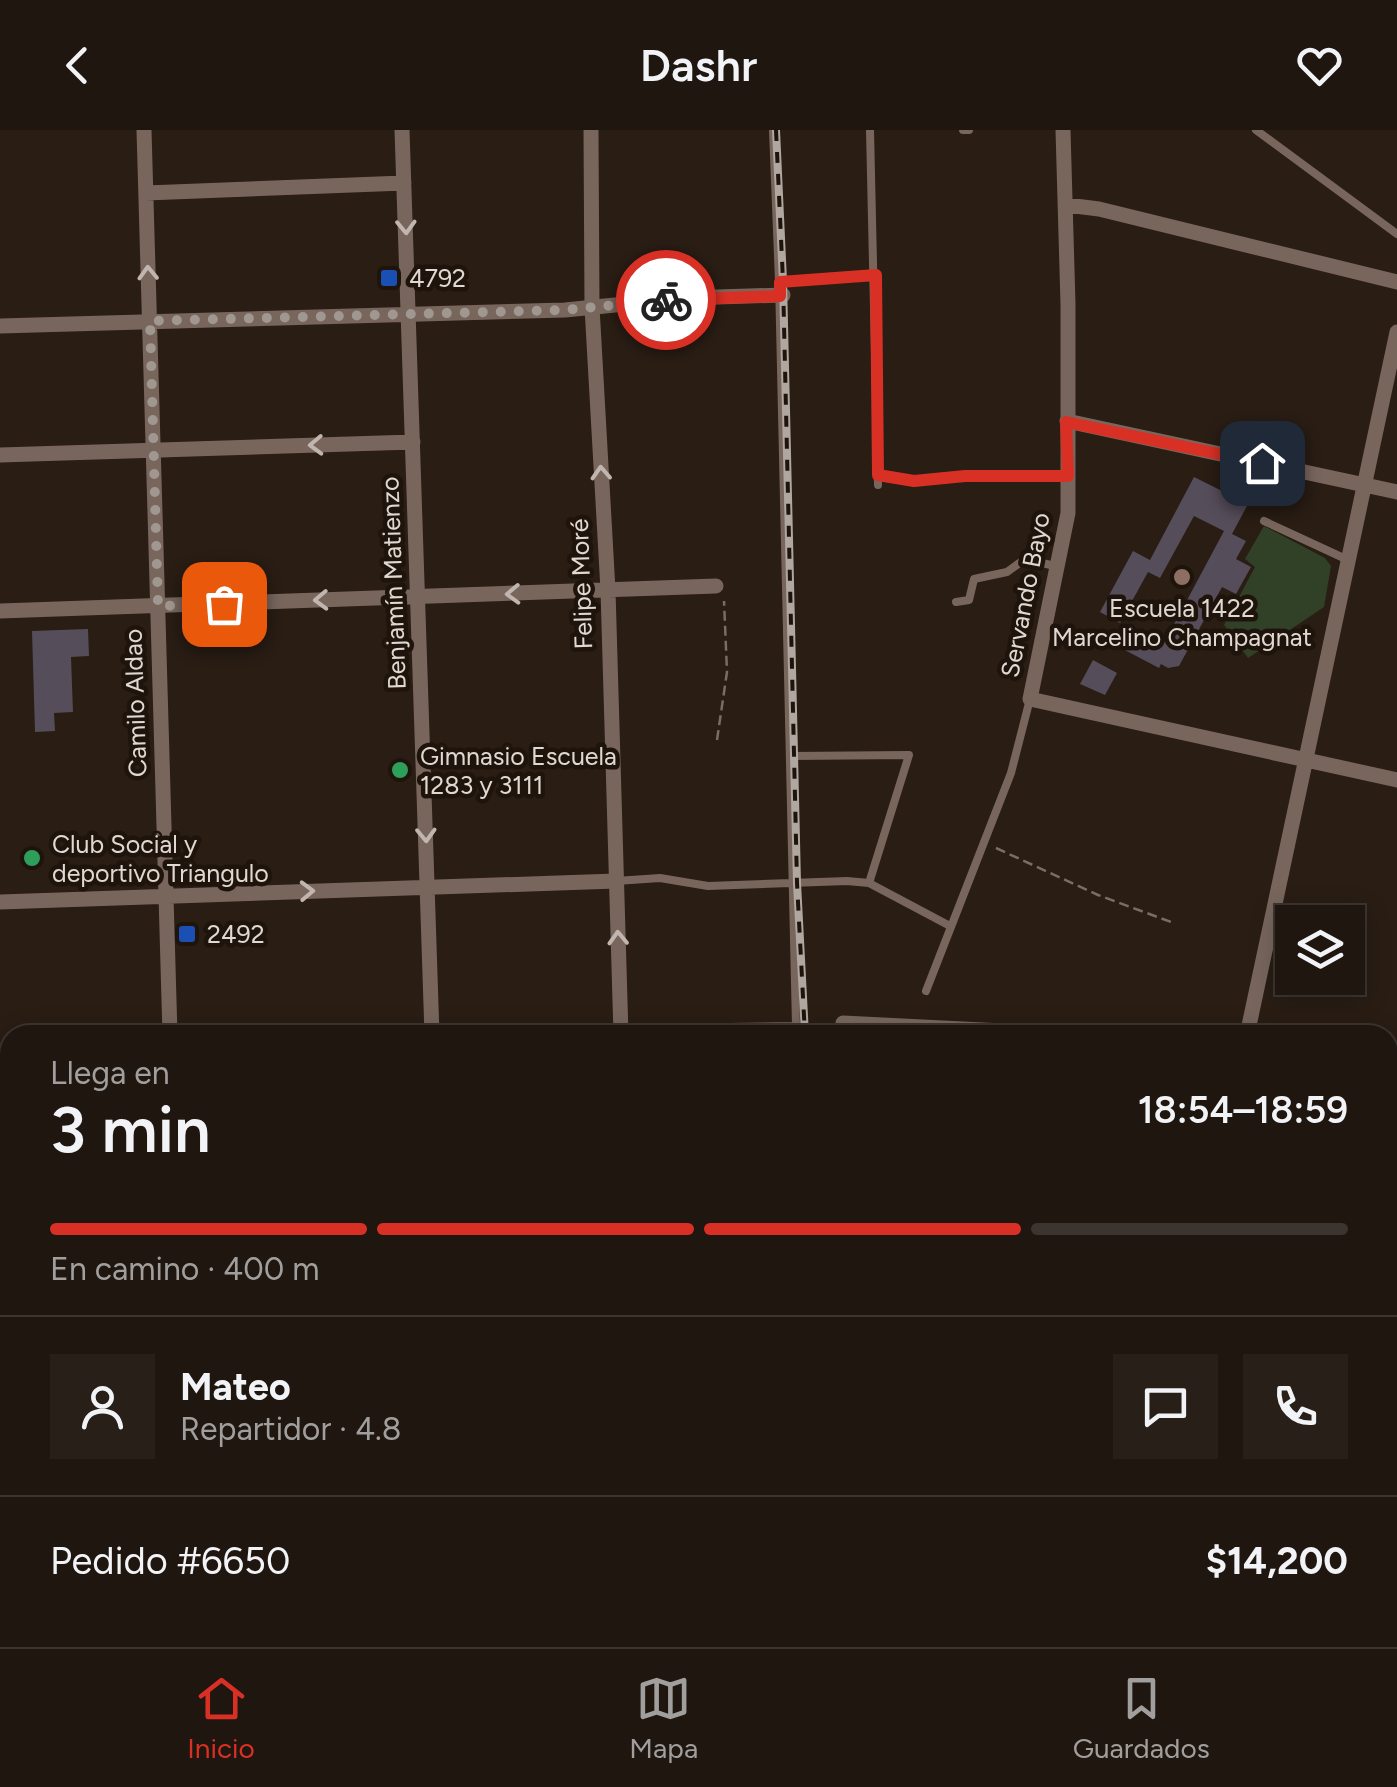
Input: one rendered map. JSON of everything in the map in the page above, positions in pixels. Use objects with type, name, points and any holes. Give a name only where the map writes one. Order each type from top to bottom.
[{"type":"street","name":"Camilo Aldao","points":[[144,130],[170,1025]]},
{"type":"street","name":"Benjamín Matienzo","points":[[402,130],[432,1025]]},
{"type":"street","name":"Felipe Moré","points":[[591,130],[592,307],[608,590],[621,1025]]},
{"type":"street","name":"Servando Bayo","points":[[1030,699],[1068,513],[1062,130]]},
{"type":"street","points":[[146,193],[404,183]]},
{"type":"street","points":[[1066,205],[1099,209],[1397,282]]},
{"type":"street","points":[[0,326],[592,307],[781,291]]},
{"type":"street","points":[[1249,1025],[1397,332]]},
{"type":"street","points":[[1066,422],[1397,492]]},
{"type":"street","points":[[0,454],[413,442]]},
{"type":"street","points":[[0,611],[716,586]]},
{"type":"street","points":[[1030,699],[1397,780]]},
{"type":"street","points":[[0,902],[616,880]]},
{"type":"street","points":[[842,1023],[882,1025]]},
{"type":"lane","points":[[772,130],[781,291],[796,1025]]},
{"type":"lane","points":[[870,130],[878,480],[1068,476]]},
{"type":"lane","points":[[1256,130],[1397,234]]},
{"type":"lane","points":[[781,291],[876,275]]},
{"type":"lane","points":[[1264,521],[1348,560]]},
{"type":"lane","points":[[956,602],[969,600],[974,579],[1007,572],[1024,559],[1055,566]]},
{"type":"lane","name":"Servando Bayo","points":[[926,991],[1012,773],[1030,699]]},
{"type":"lane","points":[[790,756],[908,754],[869,884]]},
{"type":"lane","points":[[616,880],[660,878],[708,886],[869,884],[950,926]]},
{"type":"path","points":[[716,586],[725,602],[727,672],[717,740]]},
{"type":"path","points":[[986,843],[1098,895],[1171,922]]},
{"type":"green space","points":[[1264,526],[1325,558],[1331,566],[1324,607],[1248,658],[1224,625],[1255,567],[1245,559]]},
{"type":"building","name":"Escuela 1422 Marcelino Champagnat","points":[[1194,477],[1248,504],[1232,534],[1246,541],[1236,559],[1251,567],[1236,594],[1222,587],[1179,666],[1168,668],[1161,664],[1159,668],[1119,647],[1130,627],[1163,645],[1224,531],[1194,516],[1160,578],[1148,572],[1120,623],[1100,612],[1133,551],[1150,560]]},
{"type":"building","points":[[88,629],[89,656],[71,657],[73,712],[54,713],[55,731],[35,732],[32,631]]},
{"type":"building","points":[[1093,660],[1117,673],[1105,695],[1080,684]]},
{"type":"railway","points":[[776,130],[804,1025]]},
{"type":"way so far","points":[[224,604],[158,606],[150,321],[564,310],[666,300]]},
{"type":"place","name":"4792","points":[[389,278]]},
{"type":"place","name":"Escuela 1422 Marcelino Champagnat","points":[[1182,577]]},
{"type":"place","name":"Gimnasio Escuela 1283 y 3111","points":[[400,770]]},
{"type":"place","name":"Club Social y deportivo Triangulo","points":[[32,858]]},
{"type":"place","name":"2492","points":[[187,934]]},
{"type":"route","points":[[666,300],[780,296],[780,282],[788,280],[876,275],[878,475],[914,481],[965,476],[1068,476],[1066,422],[1262,463]]}]
